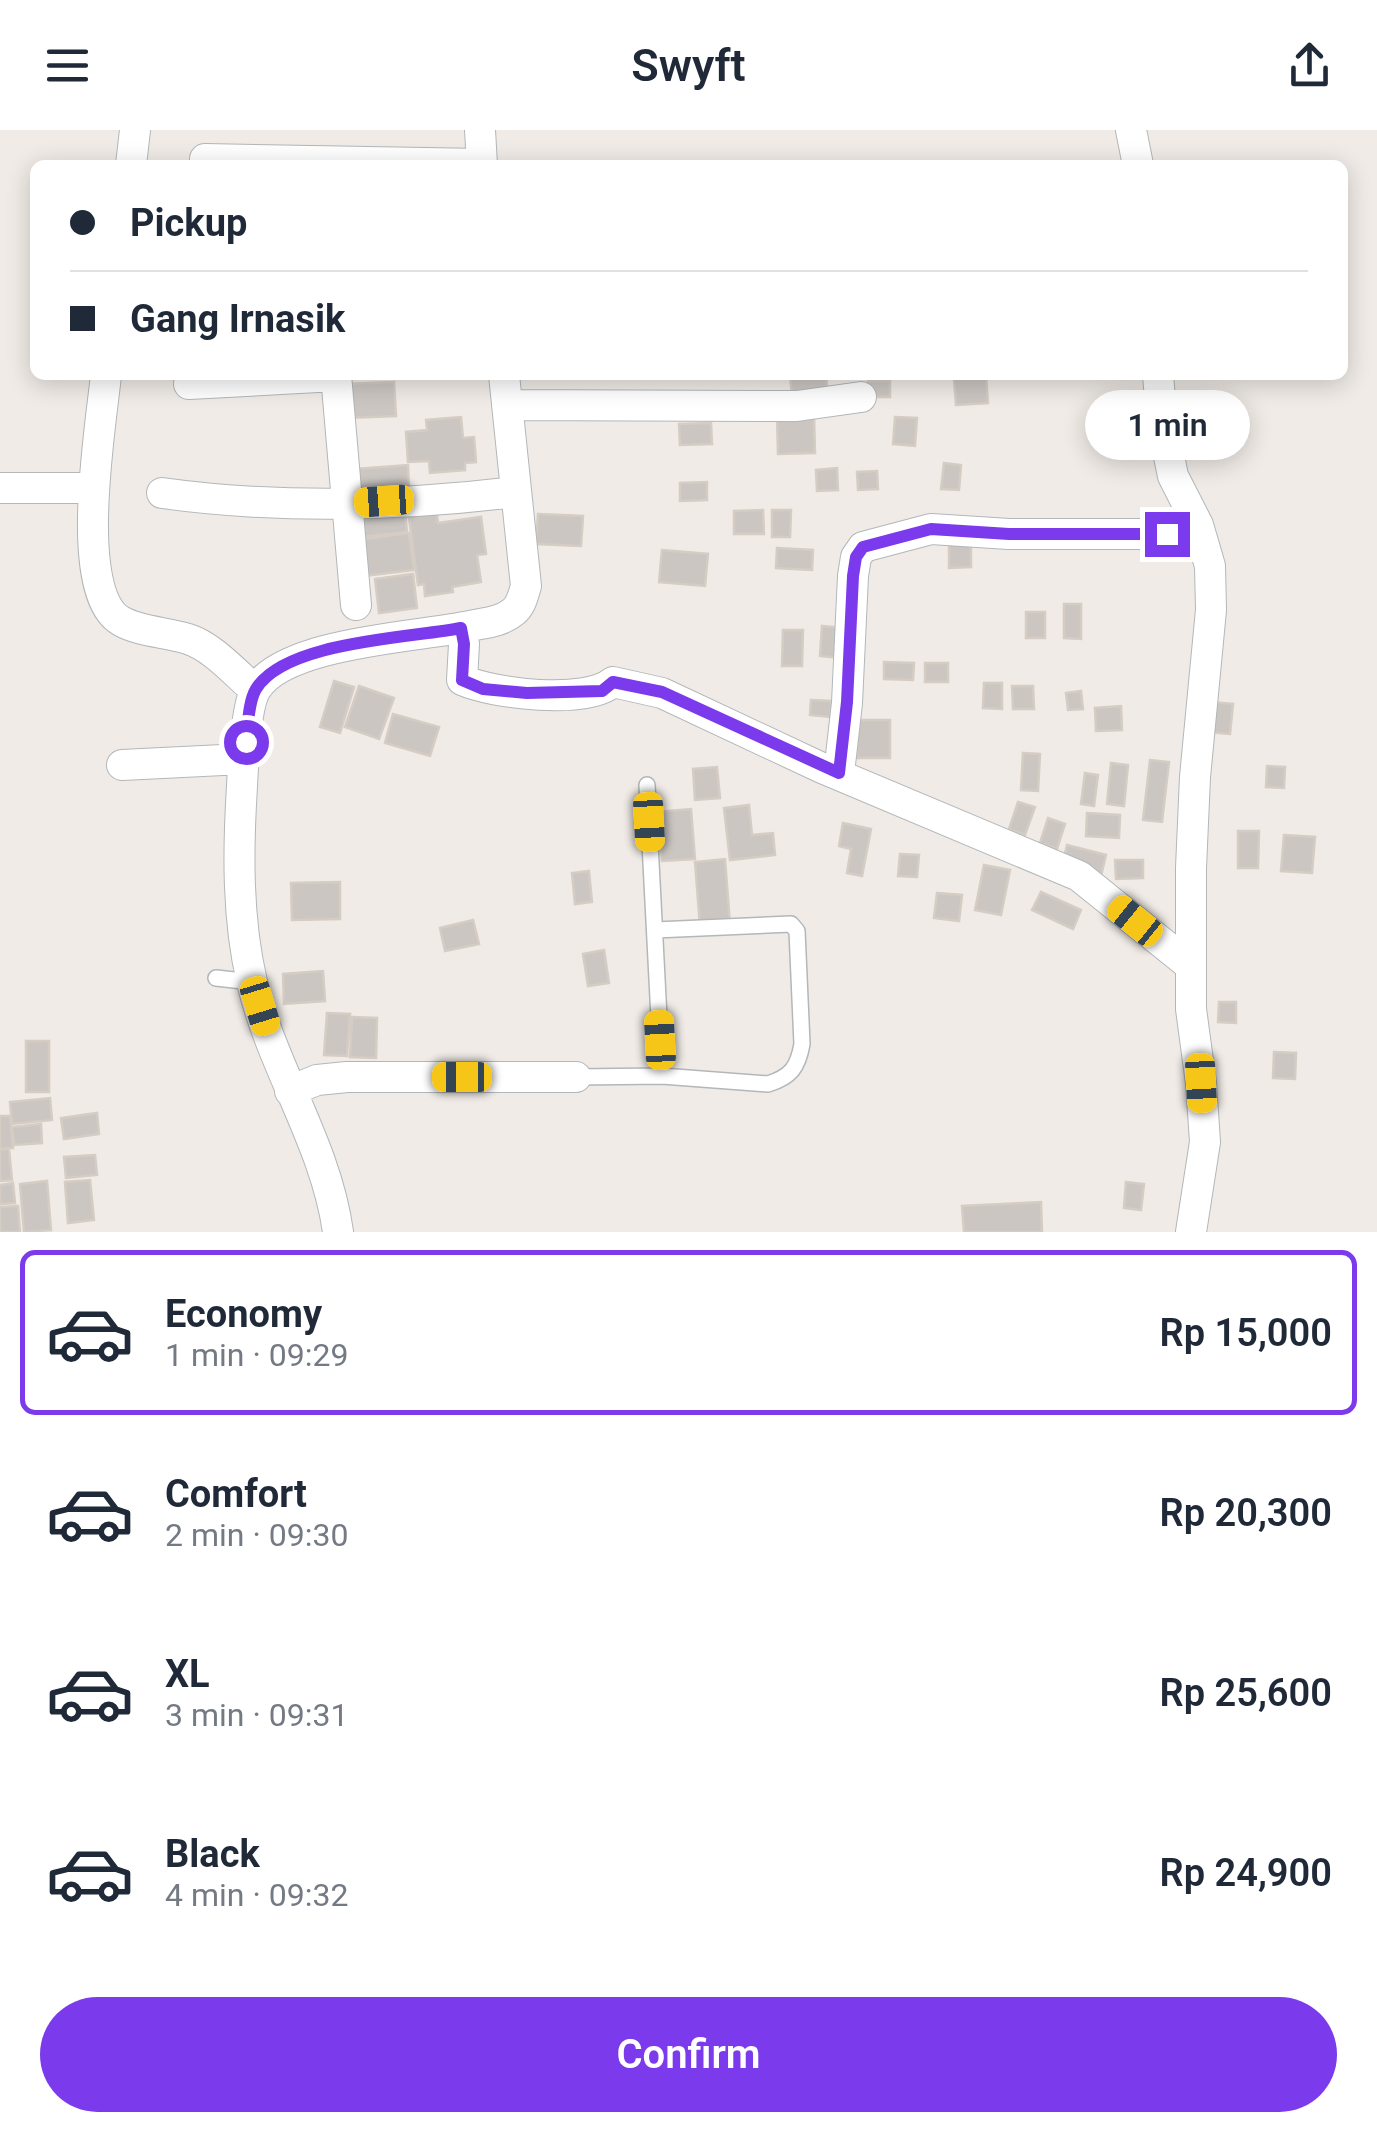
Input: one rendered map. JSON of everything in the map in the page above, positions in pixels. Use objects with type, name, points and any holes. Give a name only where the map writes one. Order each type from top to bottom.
[{"type":"street","points":[[132,160],[135,130]]},
{"type":"street","points":[[480,130],[482,160]]},
{"type":"street","points":[[1132,130],[1137,160]]},
{"type":"street","points":[[205,158],[244,160]]},
{"type":"street","points":[[105,380],[93,535],[102,600],[119,620],[192,640],[255,690]]},
{"type":"street","points":[[189,384],[262,380]]},
{"type":"street","points":[[336,380],[356,605]]},
{"type":"street","points":[[765,380],[766,406]]},
{"type":"street","points":[[1158,380],[1173,476],[1198,525],[1210,566],[1211,610],[1195,777],[1191,966],[1191,1009],[1204,1142],[1191,1232]]},
{"type":"street","points":[[338,1232],[335,1206],[320,1159],[290,1090],[252,982],[240,862],[244,760],[255,690],[272,672],[288,663],[360,641],[461,628],[500,620],[514,612],[526,586],[505,390],[766,406],[860,397]]},
{"type":"street","points":[[0,488],[94,488]]},
{"type":"street","points":[[162,494],[210,500],[346,504],[515,492]]},
{"type":"street","points":[[839,773],[853,576],[856,557],[863,547],[931,529],[1009,534],[1167,534],[1198,525]]},
{"type":"street","points":[[461,628],[462,680],[483,689],[564,694],[602,691],[613,682],[662,692],[1079,876],[1191,966]]},
{"type":"street","points":[[122,765],[244,760]]},
{"type":"street","points":[[290,1090],[317,1080],[347,1077],[576,1077]]},
{"type":"lane","points":[[647,785],[662,1076]]},
{"type":"lane","points":[[576,1077],[662,1076],[768,1084],[783,1080],[799,1062],[802,1044],[797,931],[791,924],[654,930]]},
{"type":"lane","points":[[216,978],[252,982]]},
{"type":"building","points":[[790,380],[827,380],[828,394],[792,397]]},
{"type":"building","points":[[954,380],[986,380],[988,403],[956,405]]},
{"type":"building","points":[[868,381],[890,381],[890,397],[867,397]]},
{"type":"building","points":[[394,382],[396,416],[347,418],[346,384]]},
{"type":"building","points":[[814,416],[815,453],[778,454],[777,417]]},
{"type":"building","points":[[461,417],[463,438],[474,437],[476,462],[465,463],[465,470],[430,473],[429,461],[408,462],[406,432],[427,430],[426,420]]},
{"type":"building","points":[[895,417],[917,418],[915,446],[893,444]]},
{"type":"building","points":[[711,423],[712,444],[680,445],[679,424]]},
{"type":"building","points":[[944,463],[961,465],[959,490],[941,489]]},
{"type":"building","points":[[408,465],[409,493],[358,497],[356,469]]},
{"type":"building","points":[[837,468],[838,490],[817,491],[816,470]]},
{"type":"building","points":[[877,471],[878,489],[858,490],[857,472]]},
{"type":"building","points":[[707,482],[707,500],[680,501],[680,483]]},
{"type":"building","points":[[436,507],[438,523],[481,517],[486,554],[477,555],[481,582],[425,596],[424,584],[418,585],[408,511]]},
{"type":"building","points":[[405,510],[407,532],[361,537],[359,515]]},
{"type":"building","points":[[763,510],[764,534],[734,534],[734,511]]},
{"type":"building","points":[[772,510],[791,510],[790,537],[772,537]]},
{"type":"building","points":[[538,514],[583,516],[581,546],[536,544]]},
{"type":"building","points":[[409,533],[414,570],[363,576],[358,540]]},
{"type":"building","points":[[949,536],[971,536],[971,567],[949,568]]},
{"type":"building","points":[[777,548],[813,550],[812,570],[776,568]]},
{"type":"building","points":[[662,550],[708,554],[705,586],[659,582]]},
{"type":"building","points":[[413,574],[417,608],[379,613],[375,579]]},
{"type":"building","points":[[1064,604],[1081,604],[1081,639],[1064,638]]},
{"type":"building","points":[[1026,612],[1045,612],[1045,638],[1026,638]]},
{"type":"building","points":[[822,626],[843,628],[840,658],[820,656]]},
{"type":"building","points":[[783,630],[803,630],[802,666],[782,666]]},
{"type":"building","points":[[884,662],[914,663],[913,680],[884,679]]},
{"type":"building","points":[[925,663],[948,663],[948,682],[925,682]]},
{"type":"building","points":[[334,681],[354,687],[340,733],[320,727]]},
{"type":"building","points":[[984,683],[1002,683],[1002,709],[983,708]]},
{"type":"building","points":[[359,686],[394,698],[379,739],[345,727]]},
{"type":"building","points":[[1012,686],[1033,686],[1034,709],[1013,709]]},
{"type":"building","points":[[1081,691],[1083,709],[1068,710],[1066,693]]},
{"type":"building","points":[[811,700],[831,701],[830,717],[810,715]]},
{"type":"building","points":[[1210,702],[1233,704],[1230,734],[1207,732]]},
{"type":"building","points":[[1121,706],[1122,730],[1096,731],[1095,708]]},
{"type":"building","points":[[393,714],[439,727],[430,756],[385,743]]},
{"type":"building","points":[[858,720],[890,720],[890,758],[857,758]]},
{"type":"building","points":[[1023,753],[1040,754],[1038,791],[1021,790]]},
{"type":"building","points":[[1150,760],[1169,762],[1162,822],[1143,820]]},
{"type":"building","points":[[1111,763],[1128,765],[1124,806],[1107,804]]},
{"type":"building","points":[[1267,766],[1285,767],[1284,788],[1266,787]]},
{"type":"building","points":[[717,767],[720,798],[695,800],[693,769]]},
{"type":"building","points":[[1085,773],[1098,775],[1094,806],[1081,804]]},
{"type":"building","points":[[1018,802],[1035,807],[1025,835],[1009,829]]},
{"type":"building","points":[[749,805],[752,835],[773,833],[775,855],[730,860],[724,808]]},
{"type":"building","points":[[691,809],[695,859],[662,861],[658,812]]},
{"type":"building","points":[[1087,813],[1120,815],[1119,838],[1086,836]]},
{"type":"building","points":[[1048,818],[1065,824],[1057,849],[1040,843]]},
{"type":"building","points":[[843,823],[871,829],[862,876],[847,873],[851,849],[839,846]]},
{"type":"building","points":[[1238,831],[1259,831],[1258,868],[1238,868]]},
{"type":"building","points":[[1284,835],[1315,837],[1312,873],[1281,871]]},
{"type":"building","points":[[1067,845],[1106,855],[1101,876],[1062,866]]},
{"type":"building","points":[[900,854],[919,855],[917,877],[898,876]]},
{"type":"building","points":[[725,859],[730,924],[700,926],[695,862]]},
{"type":"building","points":[[1115,860],[1143,860],[1143,878],[1116,879]]},
{"type":"building","points":[[984,865],[1010,870],[1001,915],[975,910]]},
{"type":"building","points":[[589,871],[592,902],[575,904],[572,873]]},
{"type":"building","points":[[340,882],[340,919],[292,920],[291,883]]},
{"type":"building","points":[[1041,892],[1081,910],[1073,929],[1032,910]]},
{"type":"building","points":[[937,893],[962,895],[959,921],[934,918]]},
{"type":"building","points":[[473,920],[479,944],[445,951],[440,928]]},
{"type":"building","points":[[604,950],[609,983],[588,986],[583,954]]},
{"type":"building","points":[[323,971],[325,1001],[284,1004],[283,974]]},
{"type":"building","points":[[1219,1002],[1236,1002],[1236,1023],[1218,1022]]},
{"type":"building","points":[[327,1013],[350,1014],[347,1056],[324,1055]]},
{"type":"building","points":[[352,1017],[377,1018],[376,1058],[350,1057]]},
{"type":"building","points":[[26,1041],[49,1041],[49,1092],[26,1092]]},
{"type":"building","points":[[1274,1052],[1296,1053],[1295,1079],[1273,1078]]},
{"type":"building","points":[[50,1098],[52,1120],[12,1124],[10,1102]]},
{"type":"building","points":[[97,1113],[99,1134],[64,1139],[61,1118]]},
{"type":"building","points":[[0,1116],[10,1116],[13,1148],[0,1149]]},
{"type":"building","points":[[41,1124],[42,1143],[14,1145],[12,1127]]},
{"type":"building","points":[[9,1149],[12,1180],[0,1181],[0,1150]]},
{"type":"building","points":[[95,1155],[97,1175],[66,1178],[64,1157]]},
{"type":"building","points":[[90,1180],[94,1220],[68,1223],[65,1182]]},
{"type":"building","points":[[47,1181],[51,1230],[24,1232],[20,1184]]},
{"type":"building","points":[[1126,1182],[1144,1184],[1141,1210],[1124,1208]]},
{"type":"building","points":[[13,1183],[15,1203],[0,1204],[0,1185]]},
{"type":"building","points":[[1041,1202],[1042,1232],[964,1232],[962,1206]]},
{"type":"building","points":[[18,1206],[20,1232],[0,1232],[0,1207]]},
{"type":"route","points":[[246,742],[255,690],[272,672],[288,663],[360,641],[461,628],[462,680],[483,689],[564,694],[602,691],[613,682],[662,692],[839,773],[847,702],[850,600],[856,557],[863,547],[931,529],[1009,534],[1167,534]]}]
